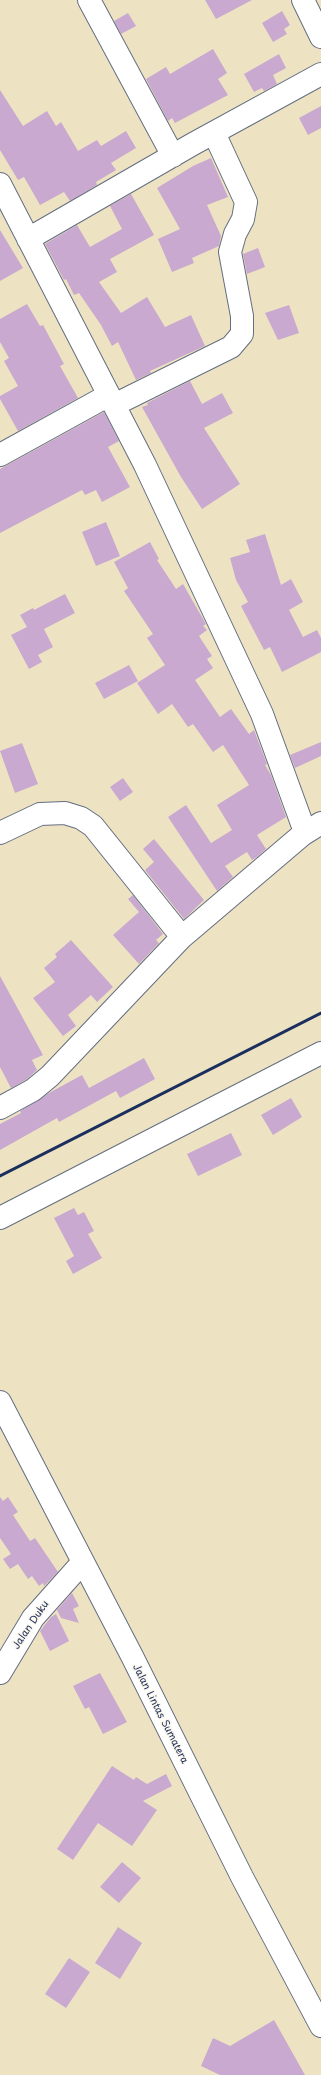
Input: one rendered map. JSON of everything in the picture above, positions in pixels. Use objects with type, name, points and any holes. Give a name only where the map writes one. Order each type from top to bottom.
[{"type":"main road","points":[[89,0],[173,156]]},
{"type":"main road","points":[[303,0],[321,37]]},
{"type":"main road","points":[[28,239],[214,132],[321,74]]},
{"type":"main road","points":[[0,454],[111,400],[231,347],[242,334],[242,316],[230,252],[234,234],[243,220],[246,202],[214,132]]},
{"type":"main road","points":[[0,184],[145,465],[262,714],[313,827],[182,937],[50,1076],[33,1090],[0,1108]]},
{"type":"main road","points":[[0,833],[40,814],[65,813],[81,818],[92,826],[182,937]]},
{"type":"main road","points":[[0,1218],[321,1053]]},
{"type":"main road","name":"Jalan Lintas Sumatera","points":[[0,1402],[82,1563],[133,1658],[245,1884],[321,2026]]},
{"type":"main road","name":"Jalan Duku","points":[[0,1673],[33,1618],[82,1563]]},
{"type":"building","points":[[205,0],[252,0],[216,19]]},
{"type":"building","points":[[282,11],[290,25],[284,29],[287,34],[273,42],[262,23]]},
{"type":"building","points":[[128,13],[136,26],[121,34],[114,21]]},
{"type":"building","points":[[213,49],[227,73],[218,79],[228,95],[175,123],[172,118],[168,121],[146,79],[166,67],[170,74]]},
{"type":"building","points":[[279,54],[286,68],[273,75],[277,84],[264,91],[262,88],[254,92],[244,74]]},
{"type":"building","points":[[0,90],[23,126],[47,111],[56,126],[61,122],[78,151],[97,140],[101,146],[126,131],[136,148],[111,163],[116,170],[96,182],[97,185],[70,201],[64,192],[40,205],[24,177],[18,180],[0,150]]},
{"type":"building","points":[[321,106],[321,128],[308,135],[299,118]]},
{"type":"building","points":[[211,158],[228,197],[207,205],[221,236],[219,246],[192,258],[194,263],[172,272],[158,239],[180,229],[157,188],[193,166]]},
{"type":"building","points":[[131,194],[154,235],[110,259],[117,272],[99,282],[121,313],[147,297],[165,327],[191,315],[205,346],[150,371],[151,373],[136,380],[118,342],[112,346],[101,325],[79,293],[74,295],[66,279],[64,280],[45,244],[77,225],[90,247],[122,229],[110,206]]},
{"type":"building","points":[[0,230],[23,268],[0,281]]},
{"type":"building","points":[[258,248],[265,267],[247,274],[243,254]]},
{"type":"building","points":[[27,304],[40,326],[43,325],[64,364],[60,366],[78,398],[18,431],[0,399],[0,396],[18,386],[4,361],[9,358],[0,342],[0,319]]},
{"type":"building","points":[[289,305],[299,333],[278,340],[265,313]]},
{"type":"building","points":[[190,381],[202,404],[222,393],[233,413],[204,428],[240,484],[202,509],[181,477],[142,407]]},
{"type":"building","points":[[104,412],[119,441],[108,447],[130,487],[102,502],[96,490],[85,495],[82,490],[0,533],[0,469]]},
{"type":"building","points":[[106,522],[120,556],[96,566],[82,532]]},
{"type":"building","points":[[265,534],[281,585],[291,579],[303,602],[289,610],[303,637],[317,630],[321,638],[321,652],[282,672],[270,647],[264,650],[241,606],[248,602],[236,580],[230,558],[250,552],[246,540]]},
{"type":"building","points":[[150,542],[159,559],[157,560],[176,589],[183,584],[206,624],[203,626],[207,630],[199,636],[212,656],[207,659],[213,668],[195,680],[220,717],[231,709],[249,734],[254,730],[267,764],[265,765],[271,775],[286,817],[257,835],[266,849],[257,857],[252,860],[247,852],[225,866],[233,877],[217,891],[168,817],[186,805],[211,843],[232,830],[217,805],[249,785],[223,745],[213,752],[193,724],[188,727],[172,704],[158,714],[137,683],[165,665],[147,638],[153,634],[124,591],[128,588],[114,562]]},
{"type":"building","points":[[65,594],[75,613],[44,629],[53,647],[38,655],[42,662],[29,669],[11,635],[27,627],[20,615],[33,608],[34,610]]},
{"type":"building","points":[[129,665],[138,681],[104,699],[95,683]]},
{"type":"building","points":[[321,742],[321,756],[295,768],[290,755]]},
{"type":"building","points":[[22,743],[38,784],[15,793],[0,751]]},
{"type":"building","points":[[123,778],[133,792],[120,801],[110,787]]},
{"type":"building","points":[[154,839],[204,900],[184,919],[145,870],[154,862],[143,849]]},
{"type":"building","points":[[133,895],[163,934],[156,940],[159,943],[139,964],[113,935],[139,912],[128,899]]},
{"type":"building","points":[[71,940],[113,987],[97,1002],[91,995],[68,1015],[76,1026],[63,1036],[33,998],[55,982],[44,968],[57,957],[55,954]]},
{"type":"building","points":[[0,976],[43,1055],[32,1060],[37,1070],[26,1080],[11,1088],[0,1067]]},
{"type":"building","points":[[144,1058],[155,1079],[120,1098],[116,1091],[59,1122],[57,1118],[0,1150],[0,1124],[21,1113],[20,1111],[82,1075],[89,1088]]},
{"type":"building","points":[[291,1098],[302,1117],[273,1135],[261,1115]]},
{"type":"building","points":[[231,1133],[242,1155],[198,1176],[187,1154]]},
{"type":"building","points":[[74,1208],[78,1215],[84,1212],[94,1231],[88,1234],[102,1258],[73,1274],[66,1261],[74,1256],[54,1218]]},
{"type":"building","points":[[0,1497],[3,1501],[8,1497],[18,1512],[13,1515],[30,1541],[35,1538],[58,1572],[44,1586],[43,1583],[39,1586],[32,1576],[28,1579],[18,1564],[10,1569],[3,1559],[11,1554],[0,1538]]},
{"type":"building","points":[[72,1593],[79,1606],[73,1609],[79,1623],[61,1618],[57,1610]]},
{"type":"building","points":[[56,1614],[69,1641],[50,1651],[40,1631],[51,1617]]},
{"type":"building","points":[[100,1673],[127,1722],[103,1734],[89,1707],[85,1709],[73,1686]]},
{"type":"building","points":[[112,1766],[134,1780],[136,1777],[147,1784],[166,1774],[172,1786],[143,1801],[157,1810],[132,1846],[98,1823],[73,1860],[57,1849]]},
{"type":"building","points":[[122,1862],[141,1878],[119,1903],[100,1887]]},
{"type":"building","points":[[118,1927],[142,1943],[120,1979],[95,1963]]},
{"type":"building","points":[[69,1958],[90,1972],[66,2008],[45,1994]]},
{"type":"building","points":[[274,2020],[305,2075],[220,2075],[201,2066],[213,2038],[230,2046]]},
{"type":"railway","points":[[0,1176],[321,1013]]}]
